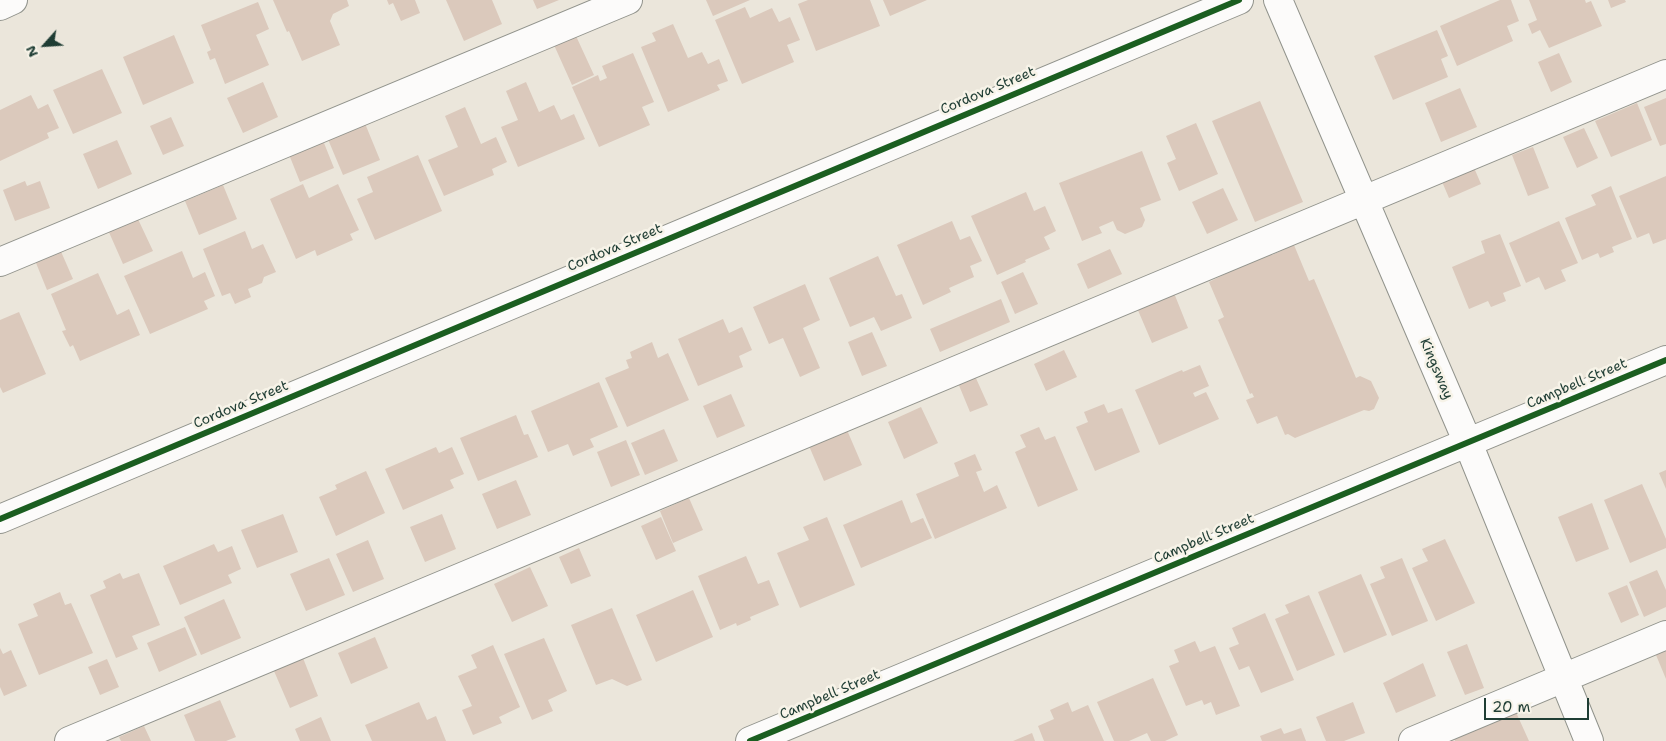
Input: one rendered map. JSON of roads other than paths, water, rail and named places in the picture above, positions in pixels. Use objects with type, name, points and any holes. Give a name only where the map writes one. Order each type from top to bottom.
[{"type":"street","points":[[0,6],[13,0]]},
{"type":"street","points":[[0,262],[628,0]]},
{"type":"street","name":"Cordova Street","points":[[0,519],[1239,0]]},
{"type":"street","name":"Kingsway","points":[[1278,0],[1468,443],[1589,741]]},
{"type":"street","points":[[69,741],[1666,74]]},
{"type":"street","name":"Campbell Street","points":[[750,741],[1666,360]]},
{"type":"street","points":[[1412,741],[1666,635]]}]
